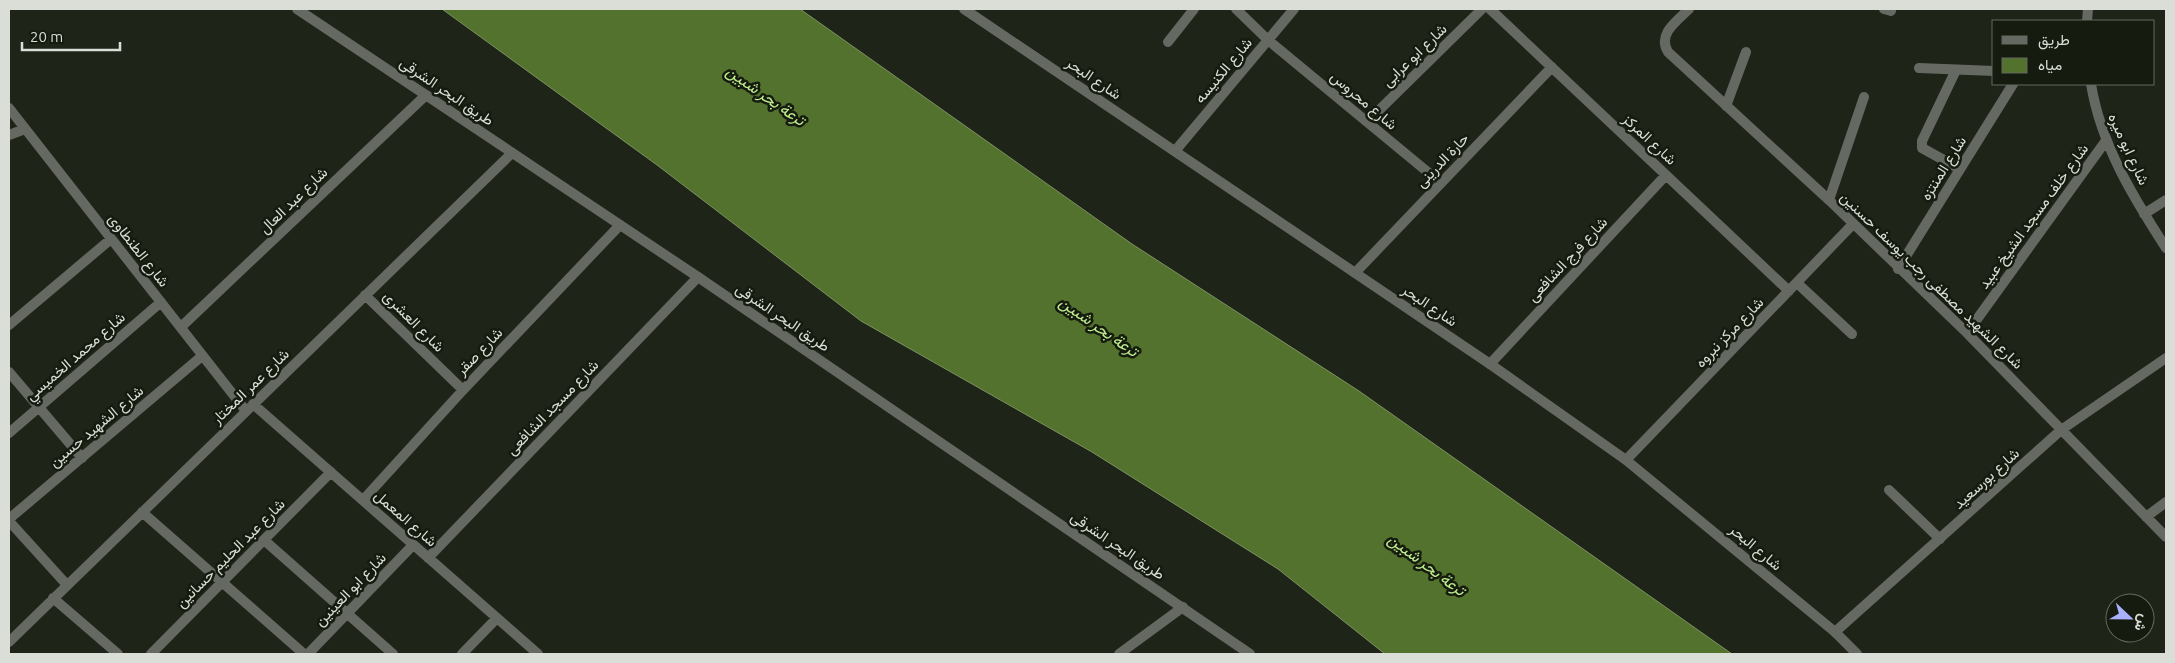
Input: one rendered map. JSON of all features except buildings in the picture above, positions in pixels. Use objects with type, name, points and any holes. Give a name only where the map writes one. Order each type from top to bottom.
[{"type":"street","name":"طريق البحر الشرقى","points":[[296,9],[698,277],[1250,654]]},
{"type":"street","name":"شارع البحر","points":[[964,9],[1490,364],[1626,460],[1835,632],[1857,654]]},
{"type":"street","points":[[1168,42],[1194,9]]},
{"type":"street","name":"شارع محروس","points":[[1236,9],[1268,40],[1441,183]]},
{"type":"street","name":"شارع الكنيسه","points":[[1175,151],[1294,9]]},
{"type":"street","name":"شارع ابو عرابى","points":[[1367,122],[1482,9]]},
{"type":"street","name":"شارع المركز","points":[[1490,9],[1788,291]]},
{"type":"street","name":"شارع الشهيد مصطفى رجب يوسف حسنين","points":[[1689,9],[1664,37],[1664,45],[1668,52],[1829,200],[1898,269],[1967,333],[2166,537]]},
{"type":"street","points":[[1726,106],[1746,52]]},
{"type":"street","name":"حارة الدرينى","points":[[1355,273],[1552,67]]},
{"type":"street","points":[[1918,68],[1992,71]]},
{"type":"street","points":[[1956,70],[1922,141],[1922,148],[1960,169]]},
{"type":"street","name":"شارع المنتزه","points":[[1898,269],[2012,85]]},
{"type":"street","name":"شارع ابو ميره","points":[[2091,85],[2096,113],[2105,142],[2144,214],[2166,248]]},
{"type":"street","name":"شارع عبد العال","points":[[181,327],[426,95]]},
{"type":"street","points":[[1829,200],[1864,97]]},
{"type":"street","name":"شارع الطنطاوى","points":[[9,108],[202,356],[250,407]]},
{"type":"street","points":[[9,135],[25,128]]},
{"type":"street","name":"شارع خلف مسجد الشيخ عبيد","points":[[1967,333],[2105,142]]},
{"type":"street","name":"شارع عمر المختار","points":[[9,642],[512,152]]},
{"type":"street","name":"شارع فرج الشافعى","points":[[1490,364],[1666,175]]},
{"type":"street","points":[[2144,214],[2166,200]]},
{"type":"street","name":"شارع مركز نبروه","points":[[1626,460],[1853,224]]},
{"type":"street","name":"شارع صقر","points":[[363,500],[462,390],[620,225]]},
{"type":"street","points":[[9,325],[111,239]]},
{"type":"street","name":"شارع مسجد الشافعى","points":[[428,558],[698,277]]},
{"type":"street","points":[[1797,283],[1852,334]]},
{"type":"street","name":"شارع العشرى","points":[[365,295],[462,390]]},
{"type":"street","name":"شارع محمد الخميسي","points":[[9,434],[161,302]]},
{"type":"street","name":"شارع الشهيد حسين","points":[[9,520],[202,356]]},
{"type":"street","name":"شارع بورسعيد","points":[[1835,632],[2061,430],[2166,358]]},
{"type":"street","points":[[9,372],[82,458]]},
{"type":"street","name":"شارع المعمل","points":[[250,407],[331,472],[538,654]]},
{"type":"street","name":"شارع عبد الحليم حسانين","points":[[150,654],[331,472]]},
{"type":"street","points":[[1889,490],[1940,539]]},
{"type":"street","points":[[2146,517],[2166,502]]},
{"type":"street","points":[[142,512],[304,654]]},
{"type":"street","points":[[9,520],[67,585]]},
{"type":"street","points":[[264,540],[393,654]]},
{"type":"street","name":"شارع ابو العينين","points":[[308,654],[414,545]]},
{"type":"street","points":[[53,598],[118,654]]},
{"type":"street","points":[[1119,654],[1183,607]]},
{"type":"street","points":[[462,654],[497,618]]},
{"type":"water","name":"ترعة بحر شبين","points":[[442,9],[800,9],[1132,244],[1359,391],[1732,654],[1385,654],[1278,569],[1092,452],[861,321],[657,165]]}]
